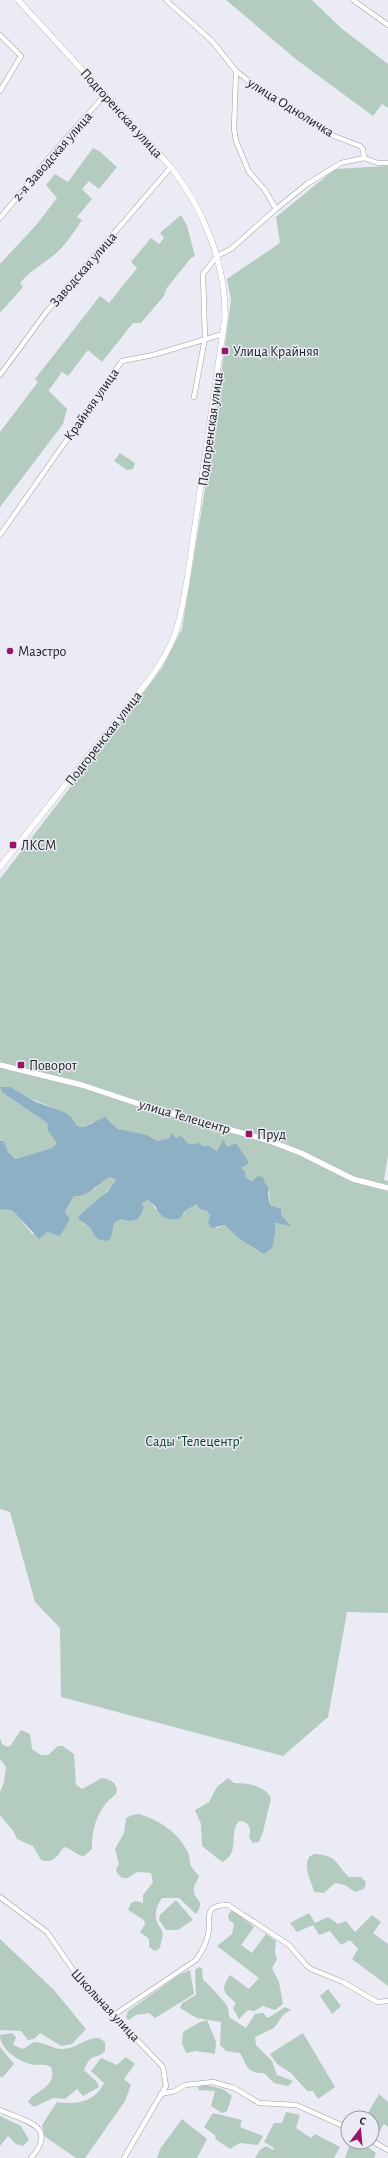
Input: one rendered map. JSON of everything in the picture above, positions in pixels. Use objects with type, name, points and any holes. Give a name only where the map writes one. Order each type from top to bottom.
[{"type":"street","name":"Подгоренская улица","points":[[0,867],[164,659],[174,638],[183,609],[226,307],[217,256],[196,204],[171,167],[18,0]]},
{"type":"street","name":"улица Одноличка","points":[[166,0],[212,41],[236,71],[260,90],[302,114],[334,136],[360,146],[363,149],[364,158]]},
{"type":"street","points":[[354,0],[388,25]]},
{"type":"street","points":[[0,35],[21,56],[0,91]]},
{"type":"street","points":[[236,71],[234,114],[236,141],[249,172],[265,190],[276,209]]},
{"type":"street","name":"2-я Заводская улица","points":[[0,218],[53,153],[106,95]]},
{"type":"street","points":[[194,397],[205,338],[203,274],[217,256],[231,249],[307,184],[341,163],[364,158],[378,164],[388,163]]},
{"type":"street","name":"Заводская улица","points":[[0,375],[47,311],[171,167]]},
{"type":"street","name":"Крайняя улица","points":[[1,534],[122,361],[153,356],[205,338],[223,334]]},
{"type":"street","name":"улица Телецентр","points":[[0,1065],[82,1085],[145,1106],[267,1140],[301,1153],[353,1179],[388,1188]]},
{"type":"street","name":"Школьная улица","points":[[0,1897],[47,1932],[80,1980],[157,2059],[163,2067],[166,2086],[161,2094]]},
{"type":"street","points":[[114,2015],[196,1960],[205,1949],[210,1928],[208,1916],[211,1910],[218,1905],[228,1905],[289,1945],[311,1969],[343,1982],[377,2002],[388,2001]]},
{"type":"street","points":[[124,2158],[161,2094],[175,2091],[185,2085],[213,2082],[234,2088],[259,2103],[296,2105],[340,2124]]},
{"type":"street","points":[[0,2110],[27,2120],[36,2125],[41,2132],[42,2141],[39,2149],[31,2158]]},
{"type":"green space","points":[[226,0],[312,0],[341,28],[388,64],[388,108],[382,104],[373,116],[297,60]]},
{"type":"green space","points":[[93,148],[99,151],[117,167],[99,189],[89,181],[82,189],[92,199],[77,217],[82,220],[59,251],[30,273],[20,283],[23,287],[0,313],[0,264],[37,224],[57,198],[46,185],[55,174],[68,182]]},
{"type":"green space","name":"Сады \"Телецентр\"","points":[[388,166],[388,1155],[384,1180],[388,1181],[388,1613],[347,1612],[328,1717],[283,1756],[61,1697],[60,1628],[35,1602],[10,1512],[0,1509],[0,1209],[12,1209],[32,1234],[47,1232],[54,1233],[74,1196],[95,1189],[100,1182],[110,1177],[117,1180],[99,1200],[82,1213],[82,1222],[90,1228],[97,1239],[111,1239],[114,1223],[121,1219],[128,1221],[137,1220],[142,1213],[144,1206],[140,1204],[147,1200],[152,1202],[155,1209],[184,1214],[186,1210],[197,1204],[199,1209],[207,1211],[217,1228],[225,1225],[238,1238],[264,1253],[275,1233],[275,1223],[281,1224],[281,1209],[270,1205],[269,1188],[246,1178],[245,1171],[241,1168],[245,1165],[232,1146],[228,1147],[226,1143],[218,1151],[202,1146],[200,1143],[189,1144],[185,1140],[176,1138],[172,1134],[169,1138],[158,1141],[147,1135],[118,1129],[110,1121],[93,1122],[84,1127],[77,1126],[64,1114],[27,1097],[10,1087],[3,1093],[47,1123],[48,1131],[58,1143],[52,1148],[15,1159],[8,1152],[4,1141],[0,1139],[0,879],[162,668],[182,629],[209,465],[231,300],[227,279],[280,243],[276,217],[335,169]]},
{"type":"green space","points":[[181,215],[187,226],[195,256],[191,258],[166,289],[164,296],[141,323],[133,323],[102,362],[88,350],[68,376],[62,372],[49,390],[45,387],[67,409],[63,424],[0,507],[0,432],[38,382],[35,379],[100,296],[109,303],[137,268],[131,262],[151,238],[159,244],[164,238],[160,233]]},
{"type":"green space","points":[[120,453],[135,463],[133,469],[127,470],[114,461]]},
{"type":"green space","points":[[21,1730],[30,1734],[32,1749],[41,1755],[48,1755],[58,1746],[63,1746],[74,1754],[76,1785],[82,1789],[102,1778],[111,1781],[116,1787],[116,1794],[100,1811],[93,1833],[92,1849],[84,1856],[64,1847],[52,1860],[41,1860],[33,1846],[17,1839],[14,1832],[0,1815],[0,1792],[4,1782],[6,1767],[0,1759],[0,1738],[2,1744],[8,1747]]},
{"type":"green space","points":[[228,1778],[234,1783],[249,1784],[260,1788],[264,1790],[271,1798],[263,1832],[259,1842],[253,1843],[249,1838],[249,1826],[245,1822],[239,1821],[234,1832],[231,1854],[222,1862],[202,1846],[201,1824],[195,1810],[209,1802],[217,1787]]},
{"type":"green space","points":[[139,1814],[161,1823],[179,1838],[188,1853],[191,1866],[199,1876],[194,1888],[195,1895],[200,1902],[199,1909],[196,1914],[179,1898],[162,1898],[160,1901],[156,1910],[156,1919],[163,1933],[160,1948],[155,1951],[149,1947],[149,1939],[140,1932],[145,1924],[144,1920],[128,1910],[131,1903],[135,1901],[143,1903],[143,1895],[153,1882],[151,1873],[137,1872],[128,1878],[122,1878],[117,1873],[116,1869],[119,1864],[115,1849],[124,1833],[126,1818]]},
{"type":"green space","points":[[314,1854],[332,1858],[349,1877],[361,1877],[366,1882],[364,1889],[355,1892],[345,1885],[335,1883],[324,1893],[314,1892],[307,1870],[307,1861],[309,1857]]},
{"type":"green space","points":[[176,1900],[193,1920],[178,1930],[166,1930],[159,1920],[160,1915]]},
{"type":"green space","points":[[232,1910],[254,1927],[241,1945],[252,1953],[266,1934],[276,1941],[275,1952],[277,1959],[272,1968],[279,1982],[283,2004],[275,2010],[263,2006],[254,2011],[248,2010],[239,2019],[233,2008],[236,2003],[224,1990],[225,1984],[230,1975],[249,1989],[259,1978],[217,1946],[232,1934],[234,1924],[229,1920],[228,1915]]},
{"type":"green space","points":[[309,1913],[315,1923],[328,1917],[338,1924],[346,1921],[355,1932],[372,1915],[381,1922],[373,1933],[388,1944],[388,1986],[352,1959],[358,1949],[350,1940],[341,1945],[330,1931],[319,1935],[313,1925],[297,1932],[290,1923]]},
{"type":"green space","points":[[0,1939],[54,1990],[86,2029],[72,2044],[61,2046],[40,2033],[34,2039],[28,2040],[21,2031],[0,2030]]},
{"type":"green space","points":[[199,1967],[202,1968],[203,1980],[216,1992],[227,2006],[230,2018],[246,2028],[255,2014],[263,2013],[268,2018],[285,2007],[291,2010],[284,2014],[274,2028],[255,2037],[256,2045],[272,2061],[277,2075],[293,2081],[288,2086],[274,2083],[264,2073],[254,2072],[248,2068],[240,2053],[226,2051],[220,2045],[221,2022],[197,2018],[180,2008],[182,2003],[196,1995],[195,1970]]},
{"type":"green space","points":[[190,1970],[194,1994],[155,2018],[149,2013],[136,2015],[128,2020],[126,2017],[128,2011],[179,1975]]},
{"type":"green space","points":[[328,1989],[341,2006],[332,2014],[320,1996]]},
{"type":"green space","points":[[207,2020],[216,2042],[215,2054],[196,2051],[186,2053],[182,2043],[183,2032],[198,2023]]},
{"type":"green space","points":[[12,2033],[16,2037],[13,2045],[23,2049],[34,2042],[62,2049],[72,2047],[89,2039],[99,2038],[105,2042],[105,2051],[91,2059],[86,2064],[84,2070],[97,2082],[99,2087],[83,2096],[77,2089],[65,2099],[53,2098],[34,2107],[28,2102],[50,2082],[52,2078],[51,2067],[46,2065],[33,2065],[10,2054],[3,2045],[0,2035]]},
{"type":"green space","points":[[303,2033],[335,2087],[318,2099],[313,2091],[307,2091],[291,2073],[277,2064],[270,2054]]},
{"type":"green space","points":[[0,2047],[14,2064],[2,2078],[0,2076]]},
{"type":"green space","points":[[126,2057],[135,2064],[124,2079],[131,2085],[125,2101],[85,2158],[76,2158],[44,2136],[42,2125],[57,2102],[71,2103],[84,2101],[96,2094],[100,2089],[104,2083],[91,2071],[101,2058],[117,2065]]},
{"type":"green space","points":[[206,2085],[223,2089],[232,2096],[227,2111],[222,2113],[211,2106],[215,2091],[199,2090],[198,2087]]},
{"type":"green space","points":[[379,2094],[388,2102],[388,2127],[384,2124],[380,2130],[380,2110],[370,2110]]},
{"type":"green space","points":[[286,2112],[300,2115],[296,2128],[311,2138],[315,2134],[340,2147],[334,2158],[255,2158],[260,2150],[266,2146],[273,2150],[274,2148],[264,2142],[274,2123],[282,2123]]},
{"type":"green space","points":[[213,2113],[242,2120],[240,2127],[263,2136],[258,2145],[240,2143],[230,2149],[215,2139],[216,2136],[204,2127]]},
{"type":"green space","points":[[0,2116],[21,2126],[29,2140],[23,2146],[16,2144],[8,2136],[0,2146]]},
{"type":"green space","points":[[182,2119],[207,2139],[197,2158],[157,2158],[160,2149]]},
{"type":"green space","points":[[348,2150],[372,2150],[376,2153],[374,2158],[345,2158]]},
{"type":"water","points":[[0,1087],[10,1087],[36,1102],[64,1112],[71,1117],[77,1126],[84,1127],[105,1117],[118,1129],[147,1135],[158,1141],[169,1138],[172,1133],[176,1138],[181,1136],[189,1144],[200,1143],[202,1146],[209,1146],[217,1151],[223,1140],[228,1147],[236,1143],[248,1161],[248,1164],[241,1168],[245,1171],[246,1178],[252,1181],[258,1176],[263,1177],[269,1188],[268,1194],[270,1205],[281,1209],[281,1215],[291,1226],[275,1223],[272,1248],[264,1254],[238,1238],[225,1225],[211,1228],[208,1222],[210,1216],[207,1211],[199,1209],[197,1204],[186,1210],[179,1219],[171,1219],[162,1215],[151,1202],[147,1200],[141,1204],[144,1206],[142,1213],[137,1220],[128,1221],[121,1219],[114,1223],[111,1239],[105,1241],[97,1239],[90,1228],[78,1218],[108,1191],[116,1180],[110,1177],[89,1192],[80,1196],[74,1196],[65,1212],[70,1219],[60,1236],[47,1232],[39,1239],[12,1210],[0,1209],[0,1140],[4,1141],[8,1152],[15,1159],[52,1148],[57,1143],[48,1131],[47,1123],[3,1093]]},
{"type":"place","name":"Улица Крайняя","points":[[225,351]]},
{"type":"place","name":"Маэстро","points":[[10,651]]},
{"type":"place","name":"ЛКСМ","points":[[13,845]]},
{"type":"place","name":"Поворот","points":[[21,1065]]},
{"type":"place","name":"Пруд","points":[[249,1134]]}]
